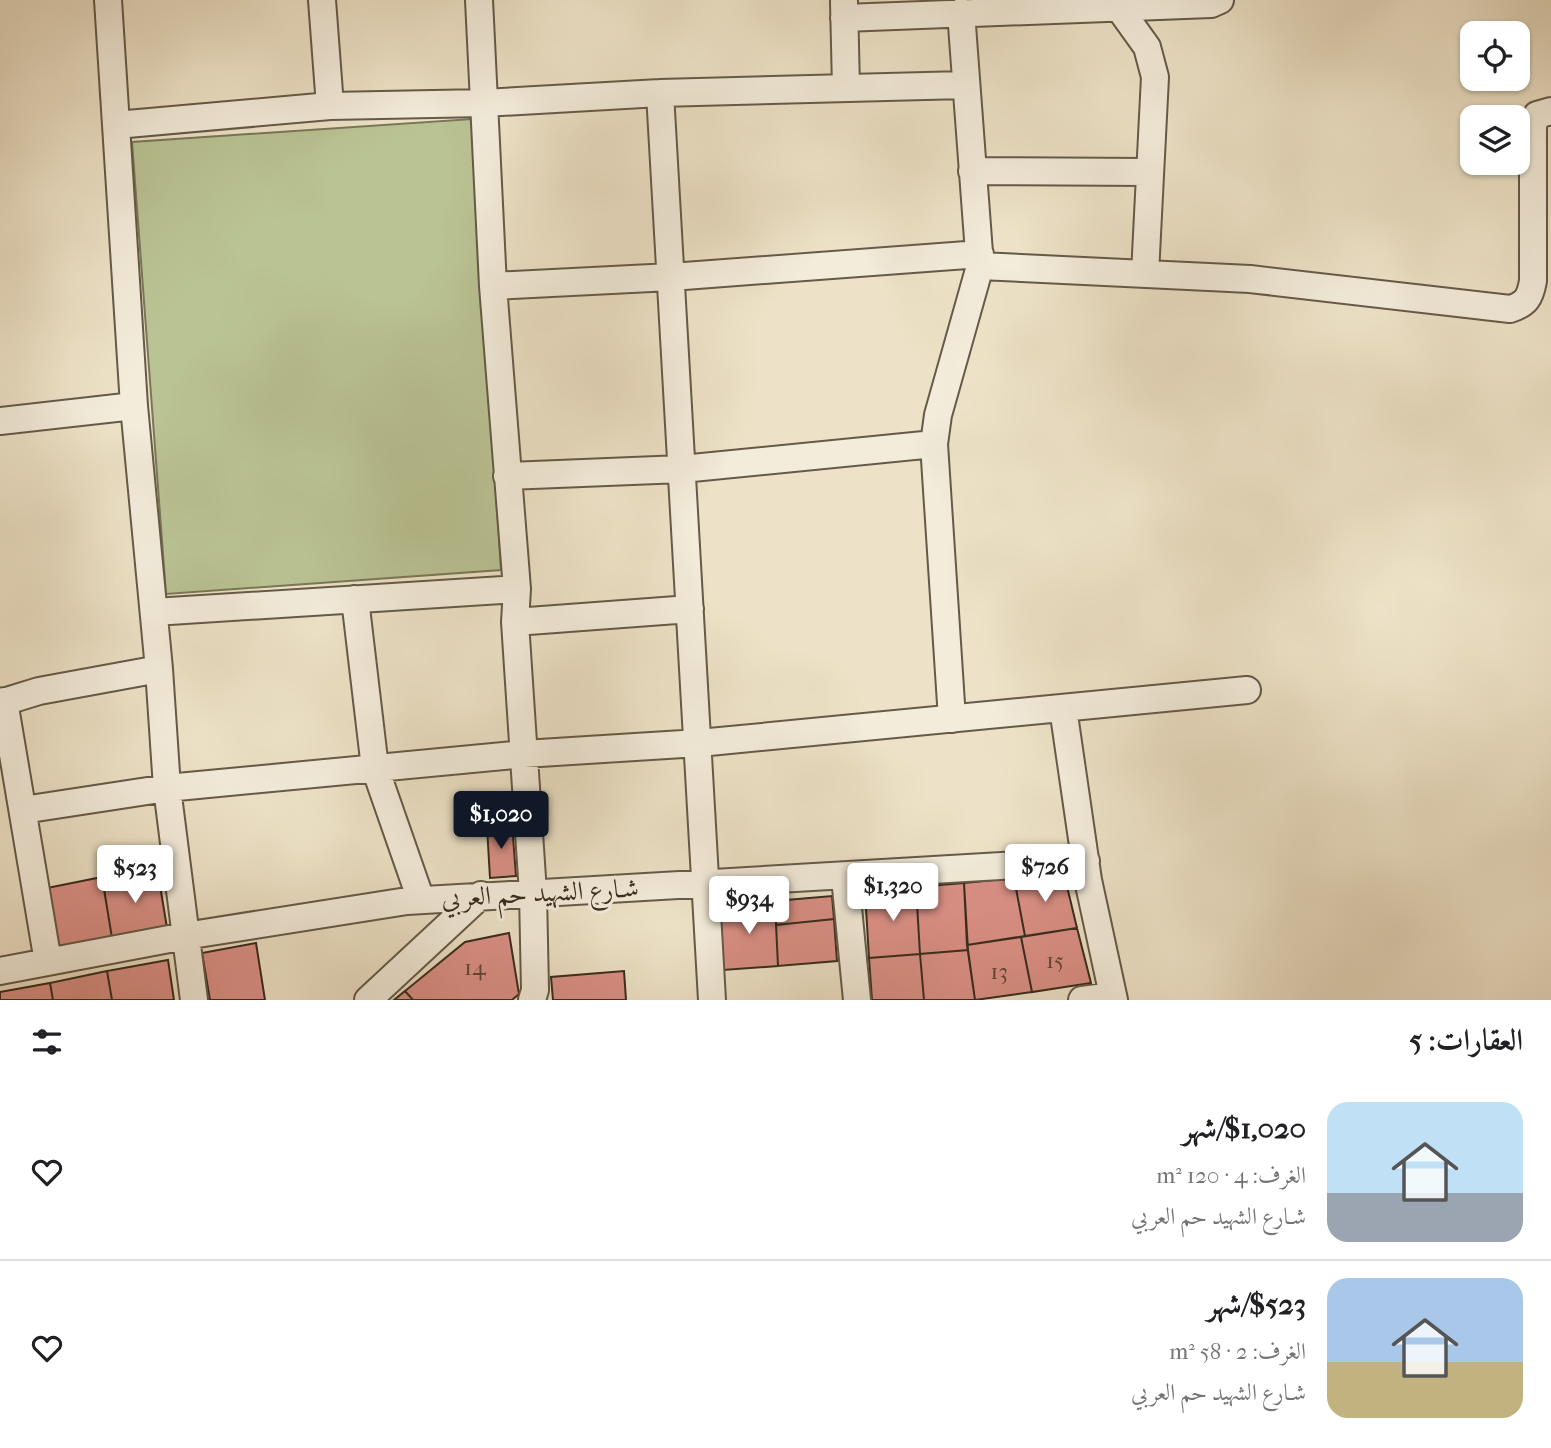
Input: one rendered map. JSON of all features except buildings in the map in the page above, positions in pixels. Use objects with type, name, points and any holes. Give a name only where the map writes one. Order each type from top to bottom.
[{"type":"street","points":[[108,0],[134,406],[159,669],[167,788],[194,1000]]},
{"type":"street","points":[[322,0],[330,106]]},
{"type":"street","points":[[479,0],[493,286],[517,589],[515,622],[533,893],[535,990],[532,1000]]},
{"type":"street","points":[[846,88],[844,9],[961,12],[1019,5],[1119,8],[1211,4],[1220,0]]},
{"type":"street","points":[[1119,8],[1147,47],[1155,77],[1144,274]]},
{"type":"street","points":[[953,719],[934,444],[938,415],[980,260],[964,85],[961,12]]},
{"type":"street","points":[[116,125],[330,106],[964,85]]},
{"type":"street","points":[[660,93],[712,1000]]},
{"type":"street","points":[[493,286],[980,260],[1144,274],[1250,279],[1510,309],[1521,306],[1530,297],[1533,281],[1533,125],[1537,115],[1551,111]]},
{"type":"street","points":[[972,171],[1150,172]]},
{"type":"street","points":[[0,421],[134,406]]},
{"type":"street","points":[[507,476],[682,469],[934,444]]},
{"type":"street","points":[[154,612],[517,589]]},
{"type":"street","points":[[355,599],[375,768],[421,900]]},
{"type":"street","points":[[515,622],[690,609]]},
{"type":"street","points":[[48,962],[2,702],[159,669]]},
{"type":"street","points":[[23,810],[167,788],[524,754],[699,743],[1247,690]]},
{"type":"street","points":[[1063,708],[1086,861],[1113,998],[1082,1000]]},
{"type":"street","name":"شـارع الشهيد حم العربي","points":[[0,971],[185,936],[421,900],[1086,861]]},
{"type":"street","points":[[845,877],[856,1000]]},
{"type":"street","points":[[368,1000],[481,895]]},
{"type":"green space","points":[[472,119],[501,570],[166,594],[132,142]]}]
